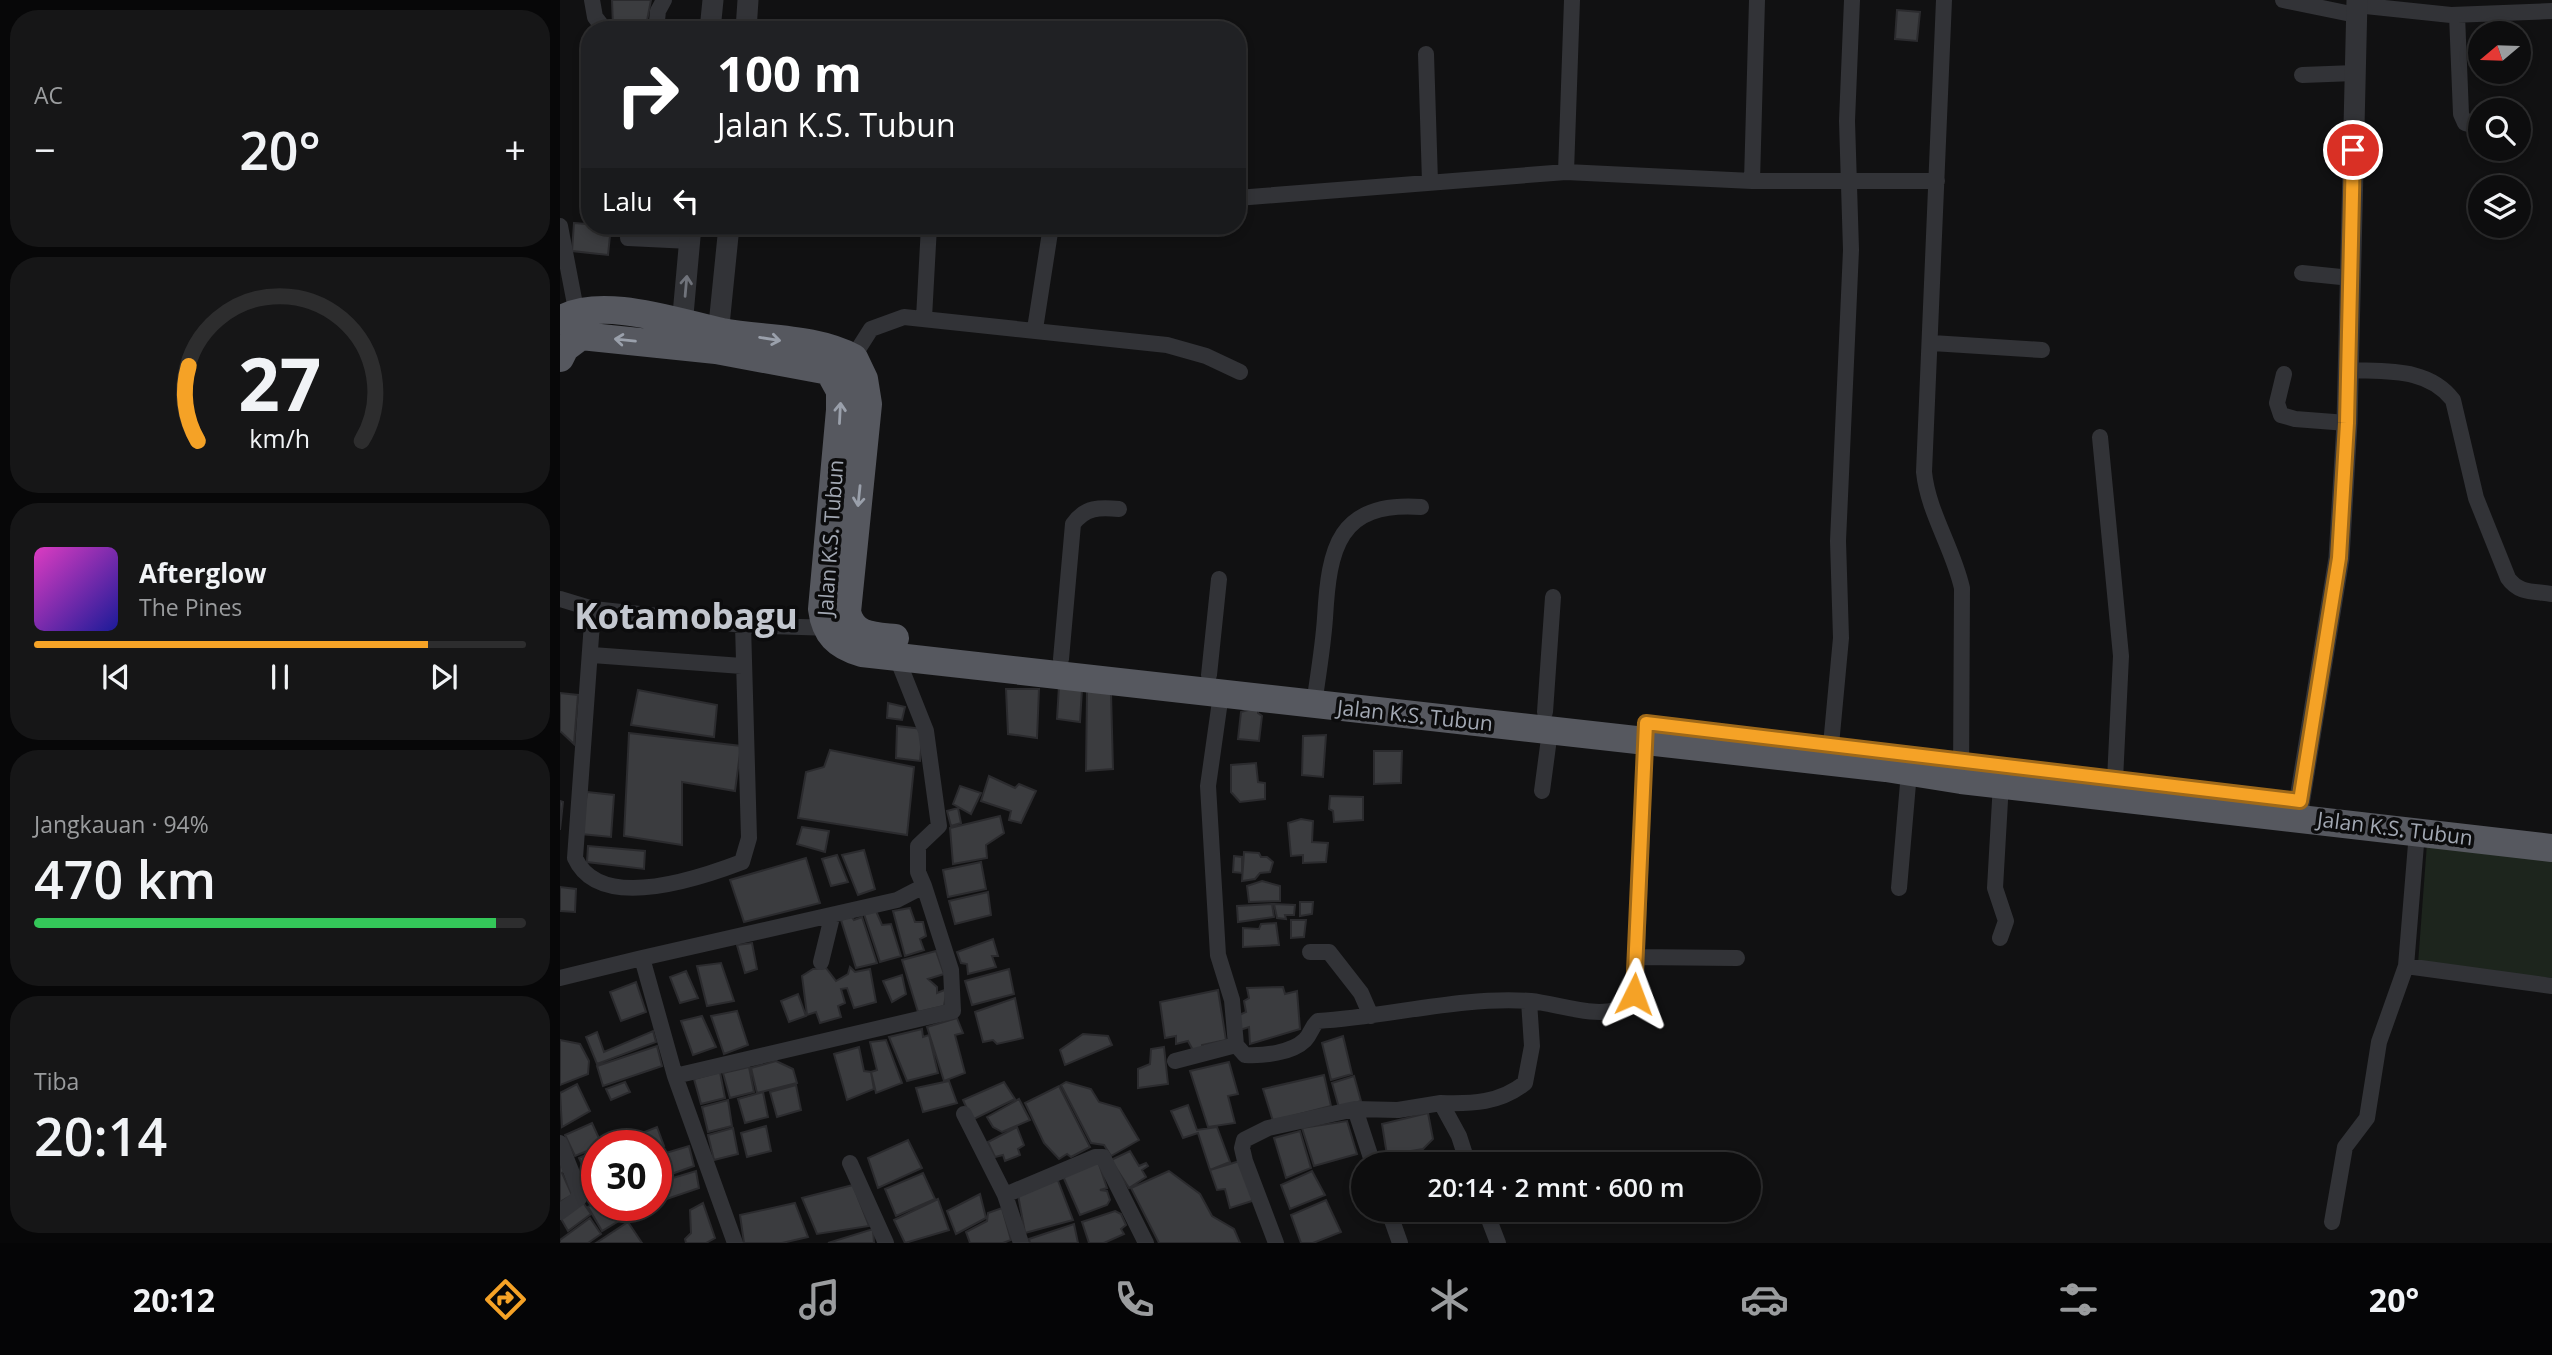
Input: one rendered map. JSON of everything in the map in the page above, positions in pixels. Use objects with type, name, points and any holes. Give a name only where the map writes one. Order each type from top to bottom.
[{"type":"highway","points":[[560,358],[572,322],[605,311],[718,341],[825,347],[845,368]]},
{"type":"highway","name":"Jalan K.S. Tubun","points":[[839,627],[847,612],[868,404],[864,379],[845,368]]},
{"type":"highway","name":"Jalan K.S. Tubun","points":[[839,627],[848,649],[897,658],[1215,684],[1644,732],[1909,772],[1961,771]]},
{"type":"highway","name":"Jalan K.S. Tubun","points":[[839,627],[878,636],[1061,659],[1215,684]]},
{"type":"highway","name":"Jalan K.S. Tubun","points":[[1644,732],[1831,745],[2015,779],[2299,809],[2552,830]]},
{"type":"highway","name":"Jalan K.S. Tubun","points":[[2015,779],[2115,780],[2299,809],[2417,832],[2552,848]]},
{"type":"street","points":[[592,0],[598,21]]},
{"type":"street","points":[[657,21],[658,11],[664,0]]},
{"type":"street","points":[[711,21],[713,0]]},
{"type":"street","points":[[747,21],[748,0]]},
{"type":"street","points":[[1566,172],[1572,0]]},
{"type":"street","points":[[1752,181],[1757,0]]},
{"type":"street","points":[[1831,745],[1841,638],[1838,541],[1851,250],[1847,121],[1852,0]]},
{"type":"street","points":[[1944,0],[1932,343],[1924,472],[1928,494],[1955,558],[1962,588],[1961,771]]},
{"type":"street","points":[[2283,0],[2457,15],[2552,11]]},
{"type":"street","points":[[2299,809],[2339,558],[2347,423],[2356,7]]},
{"type":"street","points":[[2457,15],[2461,114],[2468,124]]},
{"type":"street","points":[[1426,54],[1430,182]]},
{"type":"street","points":[[2302,75],[2355,74]]},
{"type":"street","points":[[1246,197],[1566,172],[1752,181],[1937,181]]},
{"type":"street","points":[[560,226],[572,322]]},
{"type":"street","points":[[628,239],[670,235]]},
{"type":"street","points":[[681,333],[691,235]]},
{"type":"street","points":[[718,341],[728,235]]},
{"type":"street","points":[[924,318],[929,235]]},
{"type":"street","points":[[1035,329],[1050,235]]},
{"type":"street","points":[[2302,273],[2351,278]]},
{"type":"street","points":[[845,368],[871,329],[895,318],[924,318],[1167,345],[1206,356],[1240,372]]},
{"type":"street","points":[[1932,343],[2042,350]]},
{"type":"street","points":[[2348,370],[2416,374],[2444,387],[2453,400],[2476,498],[2508,578],[2515,588],[2552,593]]},
{"type":"street","points":[[2284,374],[2277,403],[2281,415],[2295,419],[2347,423]]},
{"type":"street","points":[[2100,437],[2121,656],[2115,780]]},
{"type":"street","points":[[1316,695],[1327,577],[1342,537],[1352,523],[1373,509],[1398,505],[1421,507]]},
{"type":"street","points":[[1061,659],[1073,524],[1083,513],[1094,508],[1119,509]]},
{"type":"street","points":[[1219,579],[1209,802],[1218,955],[1231,1000],[1236,1045],[1245,1055],[1278,1052],[1306,1040],[1311,1027],[1318,1021],[1371,1016],[1437,1004],[1529,1001],[1601,1011],[1623,1009],[1630,1004],[1634,994],[1636,957],[1644,732]]},
{"type":"street","points":[[1542,792],[1553,597]]},
{"type":"street","points":[[560,599],[593,609],[743,625],[839,627]]},
{"type":"street","points":[[593,609],[592,655],[579,780],[575,858],[581,870],[598,881],[633,890],[716,872],[742,862],[749,838],[743,625]]},
{"type":"street","points":[[592,655],[743,666]]},
{"type":"street","points":[[675,1076],[953,1011],[950,970],[925,886],[918,872],[918,846],[939,826],[926,731],[897,658]]},
{"type":"street","points":[[1899,888],[1909,772]]},
{"type":"street","points":[[2000,938],[2006,921],[1995,888],[2015,779]]},
{"type":"street","points":[[2332,1222],[2345,1147],[2367,1118],[2379,1042],[2406,966],[2417,832]]},
{"type":"street","points":[[560,978],[897,900],[925,886]]},
{"type":"street","points":[[821,962],[832,916]]},
{"type":"street","points":[[1310,952],[1329,952],[1361,993],[1371,1016]]},
{"type":"street","points":[[1636,957],[1737,958]]},
{"type":"street","points":[[642,958],[675,1076],[735,1243]]},
{"type":"street","points":[[2406,966],[2552,986]]},
{"type":"street","points":[[1276,1243],[1245,1161],[1242,1148],[1244,1140],[1268,1128],[1356,1109],[1398,1110],[1441,1103],[1473,1104],[1498,1098],[1525,1083],[1532,1046],[1529,1001]]},
{"type":"street","points":[[1175,1061],[1236,1045]]},
{"type":"street","points":[[1441,1103],[1459,1136],[1464,1152]]},
{"type":"street","points":[[1356,1109],[1369,1152]]},
{"type":"street","points":[[964,1114],[1005,1195],[1021,1243]]},
{"type":"street","points":[[560,1143],[579,1191],[579,1198],[560,1212]]},
{"type":"street","points":[[1005,1195],[1095,1157],[1103,1157],[1146,1243]]},
{"type":"street","points":[[850,1163],[887,1243]]},
{"type":"street","points":[[1392,1222],[1399,1243]]},
{"type":"street","points":[[1490,1222],[1498,1243]]},
{"type":"shaded area","points":[[2427,843],[2552,857],[2552,978],[2418,964]]},
{"type":"building","points":[[612,0],[651,0],[647,21],[613,21]]},
{"type":"building","points":[[1897,10],[1920,12],[1917,41],[1895,39]]},
{"type":"building","points":[[574,223],[581,224],[581,235],[610,235],[608,255],[572,251]]},
{"type":"building","points":[[1059,686],[1082,689],[1080,722],[1057,719]]},
{"type":"building","points":[[1006,689],[1039,689],[1037,738],[1008,734]]},
{"type":"building","points":[[638,690],[717,705],[714,737],[631,725]]},
{"type":"building","points":[[1087,691],[1111,693],[1113,769],[1086,771]]},
{"type":"building","points":[[560,693],[578,695],[574,744],[560,731]]},
{"type":"building","points":[[888,703],[905,707],[902,720],[887,718]]},
{"type":"building","points":[[1258,707],[1258,713],[1262,716],[1259,741],[1238,739],[1241,712]]},
{"type":"building","points":[[897,726],[923,729],[920,761],[896,758]]},
{"type":"building","points":[[629,733],[741,746],[735,791],[682,782],[682,845],[624,836]]},
{"type":"building","points":[[1326,735],[1323,777],[1302,775],[1303,736]]},
{"type":"building","points":[[830,750],[914,767],[907,835],[798,818],[806,772],[824,767]]},
{"type":"building","points":[[1374,751],[1402,751],[1401,783],[1374,784]]},
{"type":"building","points":[[1256,763],[1258,782],[1265,783],[1265,799],[1240,802],[1231,792],[1231,765]]},
{"type":"building","points":[[989,776],[1015,788],[1019,784],[1036,791],[1021,823],[1009,820],[1011,811],[981,801]]},
{"type":"building","points":[[960,786],[981,793],[971,814],[953,804]]},
{"type":"building","points":[[587,792],[614,795],[611,837],[581,834]]},
{"type":"building","points":[[1330,796],[1363,797],[1363,820],[1334,822],[1333,811],[1329,809]]},
{"type":"building","points":[[560,801],[563,802],[560,830]]},
{"type":"building","points":[[958,808],[961,823],[951,826],[947,811]]},
{"type":"building","points":[[1000,816],[1004,833],[986,845],[987,858],[953,864],[950,828]]},
{"type":"building","points":[[1301,819],[1313,821],[1312,842],[1328,843],[1326,862],[1303,863],[1303,855],[1291,856],[1288,823]]},
{"type":"building","points":[[802,827],[829,831],[825,852],[797,844]]},
{"type":"building","points":[[588,846],[645,851],[644,869],[587,862]]},
{"type":"building","points":[[864,850],[875,889],[858,895],[842,855]]},
{"type":"building","points":[[1244,852],[1259,853],[1261,857],[1267,857],[1273,862],[1270,872],[1260,873],[1255,879],[1242,881]]},
{"type":"building","points":[[837,855],[848,882],[831,886],[822,859]]},
{"type":"building","points":[[1234,856],[1242,857],[1242,873],[1233,872]]},
{"type":"building","points":[[806,858],[820,903],[744,922],[730,880]]},
{"type":"building","points":[[981,862],[986,889],[948,897],[943,870]]},
{"type":"building","points":[[1262,881],[1280,886],[1280,901],[1249,902],[1247,886]]},
{"type":"building","points":[[560,887],[576,889],[575,912],[560,911]]},
{"type":"building","points":[[988,892],[991,915],[955,924],[949,901]]},
{"type":"building","points":[[1300,902],[1313,902],[1312,914],[1300,916]]},
{"type":"building","points":[[1272,904],[1274,917],[1238,922],[1237,906]]},
{"type":"building","points":[[1274,904],[1295,905],[1294,915],[1285,915],[1286,919],[1277,918]]},
{"type":"building","points":[[910,908],[915,922],[923,922],[926,936],[920,939],[924,950],[905,956],[893,911]]},
{"type":"building","points":[[876,911],[882,925],[891,924],[901,956],[880,962],[864,914]]},
{"type":"building","points":[[851,916],[854,920],[862,917],[877,963],[856,968],[841,920]]},
{"type":"building","points":[[1291,920],[1306,920],[1304,937],[1291,938]]},
{"type":"building","points":[[1276,923],[1279,945],[1243,947],[1243,928],[1259,929],[1261,924]]},
{"type":"building","points":[[993,939],[998,956],[992,956],[996,967],[968,974],[967,964],[961,963],[957,952]]},
{"type":"building","points":[[752,943],[757,969],[745,973],[737,945]]},
{"type":"building","points":[[936,951],[944,974],[928,979],[937,987],[937,993],[947,989],[944,1006],[918,1012],[902,960]]},
{"type":"building","points":[[721,963],[734,1001],[707,1006],[697,966]]},
{"type":"building","points":[[850,967],[855,972],[870,969],[876,1002],[854,1008],[847,988],[841,989],[845,1003],[838,1006],[841,1017],[820,1023],[816,1012],[807,1015],[802,976],[813,969],[826,968],[836,981],[848,974]]},
{"type":"building","points":[[1009,969],[1014,994],[972,1005],[965,981]]},
{"type":"building","points":[[686,971],[698,998],[680,1003],[670,977]]},
{"type":"building","points":[[902,975],[906,994],[892,1002],[883,981]]},
{"type":"building","points":[[636,982],[646,1012],[621,1021],[610,992]]},
{"type":"building","points":[[1283,987],[1285,994],[1297,991],[1300,1029],[1250,1044],[1249,1027],[1240,1030],[1237,1016],[1246,1012],[1244,1001],[1249,998],[1247,988]]},
{"type":"building","points":[[1218,990],[1226,1040],[1202,1045],[1202,1049],[1194,1052],[1188,1041],[1176,1044],[1176,1036],[1165,1038],[1160,1002]]},
{"type":"building","points":[[798,994],[806,1016],[789,1022],[781,1001]]},
{"type":"building","points":[[1015,998],[1023,1038],[997,1044],[993,1040],[983,1042],[975,1012]]},
{"type":"building","points":[[737,1011],[748,1045],[724,1054],[711,1016]]},
{"type":"building","points":[[702,1016],[716,1047],[693,1055],[681,1021]]},
{"type":"building","points":[[957,1018],[963,1033],[955,1035],[965,1073],[944,1081],[927,1027]]},
{"type":"building","points":[[922,1029],[923,1037],[929,1035],[938,1073],[907,1081],[889,1037]]},
{"type":"building","points":[[653,1031],[656,1042],[597,1064],[586,1037],[597,1032],[604,1052]]},
{"type":"building","points":[[1083,1034],[1108,1036],[1112,1045],[1065,1065],[1060,1050]]},
{"type":"building","points":[[1343,1036],[1352,1074],[1331,1080],[1322,1043]]},
{"type":"building","points":[[560,1040],[580,1044],[589,1061],[588,1074],[560,1085]]},
{"type":"building","points":[[886,1040],[902,1083],[876,1093],[871,1072],[877,1070],[870,1042]]},
{"type":"building","points":[[657,1046],[662,1066],[603,1086],[597,1066]]},
{"type":"building","points":[[859,1047],[864,1071],[871,1072],[874,1089],[847,1100],[834,1054]]},
{"type":"building","points":[[1164,1047],[1168,1084],[1138,1088],[1138,1069],[1150,1064],[1151,1049]]},
{"type":"building","points":[[776,1061],[793,1069],[797,1083],[757,1093],[751,1068]]},
{"type":"building","points":[[1229,1062],[1238,1094],[1228,1096],[1235,1123],[1208,1127],[1190,1071]]},
{"type":"building","points":[[749,1067],[754,1092],[730,1098],[723,1073]]},
{"type":"building","points":[[720,1072],[725,1098],[701,1104],[694,1079]]},
{"type":"building","points":[[1324,1075],[1331,1106],[1273,1121],[1263,1089]]},
{"type":"building","points":[[1354,1076],[1361,1101],[1339,1108],[1332,1083]]},
{"type":"building","points":[[949,1081],[957,1103],[923,1112],[916,1088]]},
{"type":"building","points":[[625,1082],[630,1092],[611,1100],[606,1089]]},
{"type":"building","points":[[1004,1082],[1015,1099],[972,1120],[963,1100]]},
{"type":"building","points":[[1066,1082],[1091,1089],[1099,1102],[1120,1108],[1139,1140],[1111,1156],[1104,1145],[1091,1143],[1061,1085]]},
{"type":"building","points":[[577,1084],[590,1111],[562,1127],[560,1093]]},
{"type":"building","points":[[796,1085],[801,1110],[777,1117],[770,1092]]},
{"type":"building","points":[[1059,1086],[1090,1147],[1071,1157],[1067,1154],[1059,1159],[1044,1143],[1025,1103]]},
{"type":"building","points":[[763,1092],[768,1117],[745,1123],[738,1099]]},
{"type":"building","points":[[1019,1099],[1030,1120],[1002,1132],[993,1127],[987,1117]]},
{"type":"building","points":[[728,1100],[732,1126],[708,1132],[702,1107]]},
{"type":"building","points":[[1188,1105],[1197,1130],[1217,1127],[1230,1162],[1210,1170],[1198,1133],[1183,1138],[1171,1111]]},
{"type":"building","points":[[1428,1113],[1433,1139],[1423,1149],[1387,1152],[1382,1124]]},
{"type":"building","points":[[1347,1121],[1356,1152],[1314,1166],[1302,1128]]},
{"type":"building","points":[[592,1123],[595,1130],[581,1130],[581,1154],[575,1156],[565,1135]]},
{"type":"building","points":[[766,1126],[771,1151],[747,1157],[741,1133]]},
{"type":"building","points":[[1017,1127],[1024,1145],[1018,1149],[1020,1155],[1005,1161],[1003,1155],[995,1157],[988,1142]]},
{"type":"building","points":[[733,1128],[738,1154],[714,1160],[708,1135]]},
{"type":"building","points":[[1300,1131],[1311,1168],[1286,1178],[1274,1138]]},
{"type":"building","points":[[908,1140],[922,1168],[878,1188],[868,1158]]},
{"type":"building","points":[[689,1146],[694,1166],[672,1174],[672,1151]]},
{"type":"building","points":[[1130,1151],[1139,1166],[1146,1163],[1148,1166],[1142,1170],[1146,1177],[1129,1188],[1111,1160]]},
{"type":"building","points":[[560,1152],[569,1169],[562,1173],[572,1195],[560,1202]]},
{"type":"building","points":[[1243,1160],[1255,1200],[1230,1208],[1225,1189],[1217,1190],[1210,1170]]},
{"type":"building","points":[[1098,1161],[1107,1188],[1100,1190],[1107,1191],[1110,1200],[1107,1205],[1080,1215],[1062,1174]]},
{"type":"building","points":[[696,1171],[699,1188],[672,1197],[672,1178]]},
{"type":"building","points":[[1169,1171],[1200,1194],[1212,1216],[1234,1229],[1240,1243],[1159,1243],[1131,1188]]},
{"type":"building","points":[[1312,1171],[1325,1195],[1290,1209],[1281,1185]]},
{"type":"building","points":[[923,1173],[935,1199],[896,1216],[885,1189]]},
{"type":"building","points":[[1057,1178],[1073,1220],[1025,1233],[1018,1195]]},
{"type":"building","points":[[853,1185],[869,1226],[817,1234],[802,1198]]},
{"type":"building","points":[[980,1194],[986,1218],[956,1234],[947,1211]]},
{"type":"building","points":[[938,1199],[949,1230],[905,1243],[894,1220]]},
{"type":"building","points":[[1326,1200],[1341,1232],[1313,1243],[1301,1243],[1291,1215]]},
{"type":"building","points":[[581,1202],[582,1221],[568,1231],[560,1217]]},
{"type":"building","points":[[703,1203],[715,1238],[706,1243],[686,1243],[685,1239],[691,1233],[690,1210]]},
{"type":"building","points":[[795,1203],[808,1237],[782,1243],[744,1243],[740,1215]]},
{"type":"building","points":[[1002,1208],[1011,1240],[1003,1243],[970,1243],[966,1232],[987,1221],[988,1213]]},
{"type":"building","points":[[1115,1211],[1121,1214],[1126,1225],[1121,1229],[1124,1234],[1104,1243],[1089,1243],[1082,1222]]},
{"type":"building","points":[[586,1221],[592,1221],[601,1234],[588,1243],[560,1243],[560,1240]]},
{"type":"building","points":[[596,1221],[619,1221],[602,1231]]},
{"type":"building","points":[[628,1222],[642,1243],[596,1243]]},
{"type":"building","points":[[1074,1224],[1078,1243],[1030,1243],[1029,1239]]},
{"type":"building","points":[[873,1229],[874,1243],[828,1243]]},
{"type":"district","name":"Kotamobagu","points":[[686,617]]},
{"type":"route","points":[[1634,994],[1643,740],[1646,723],[2300,801],[2339,558],[2347,423],[2353,150]]}]
